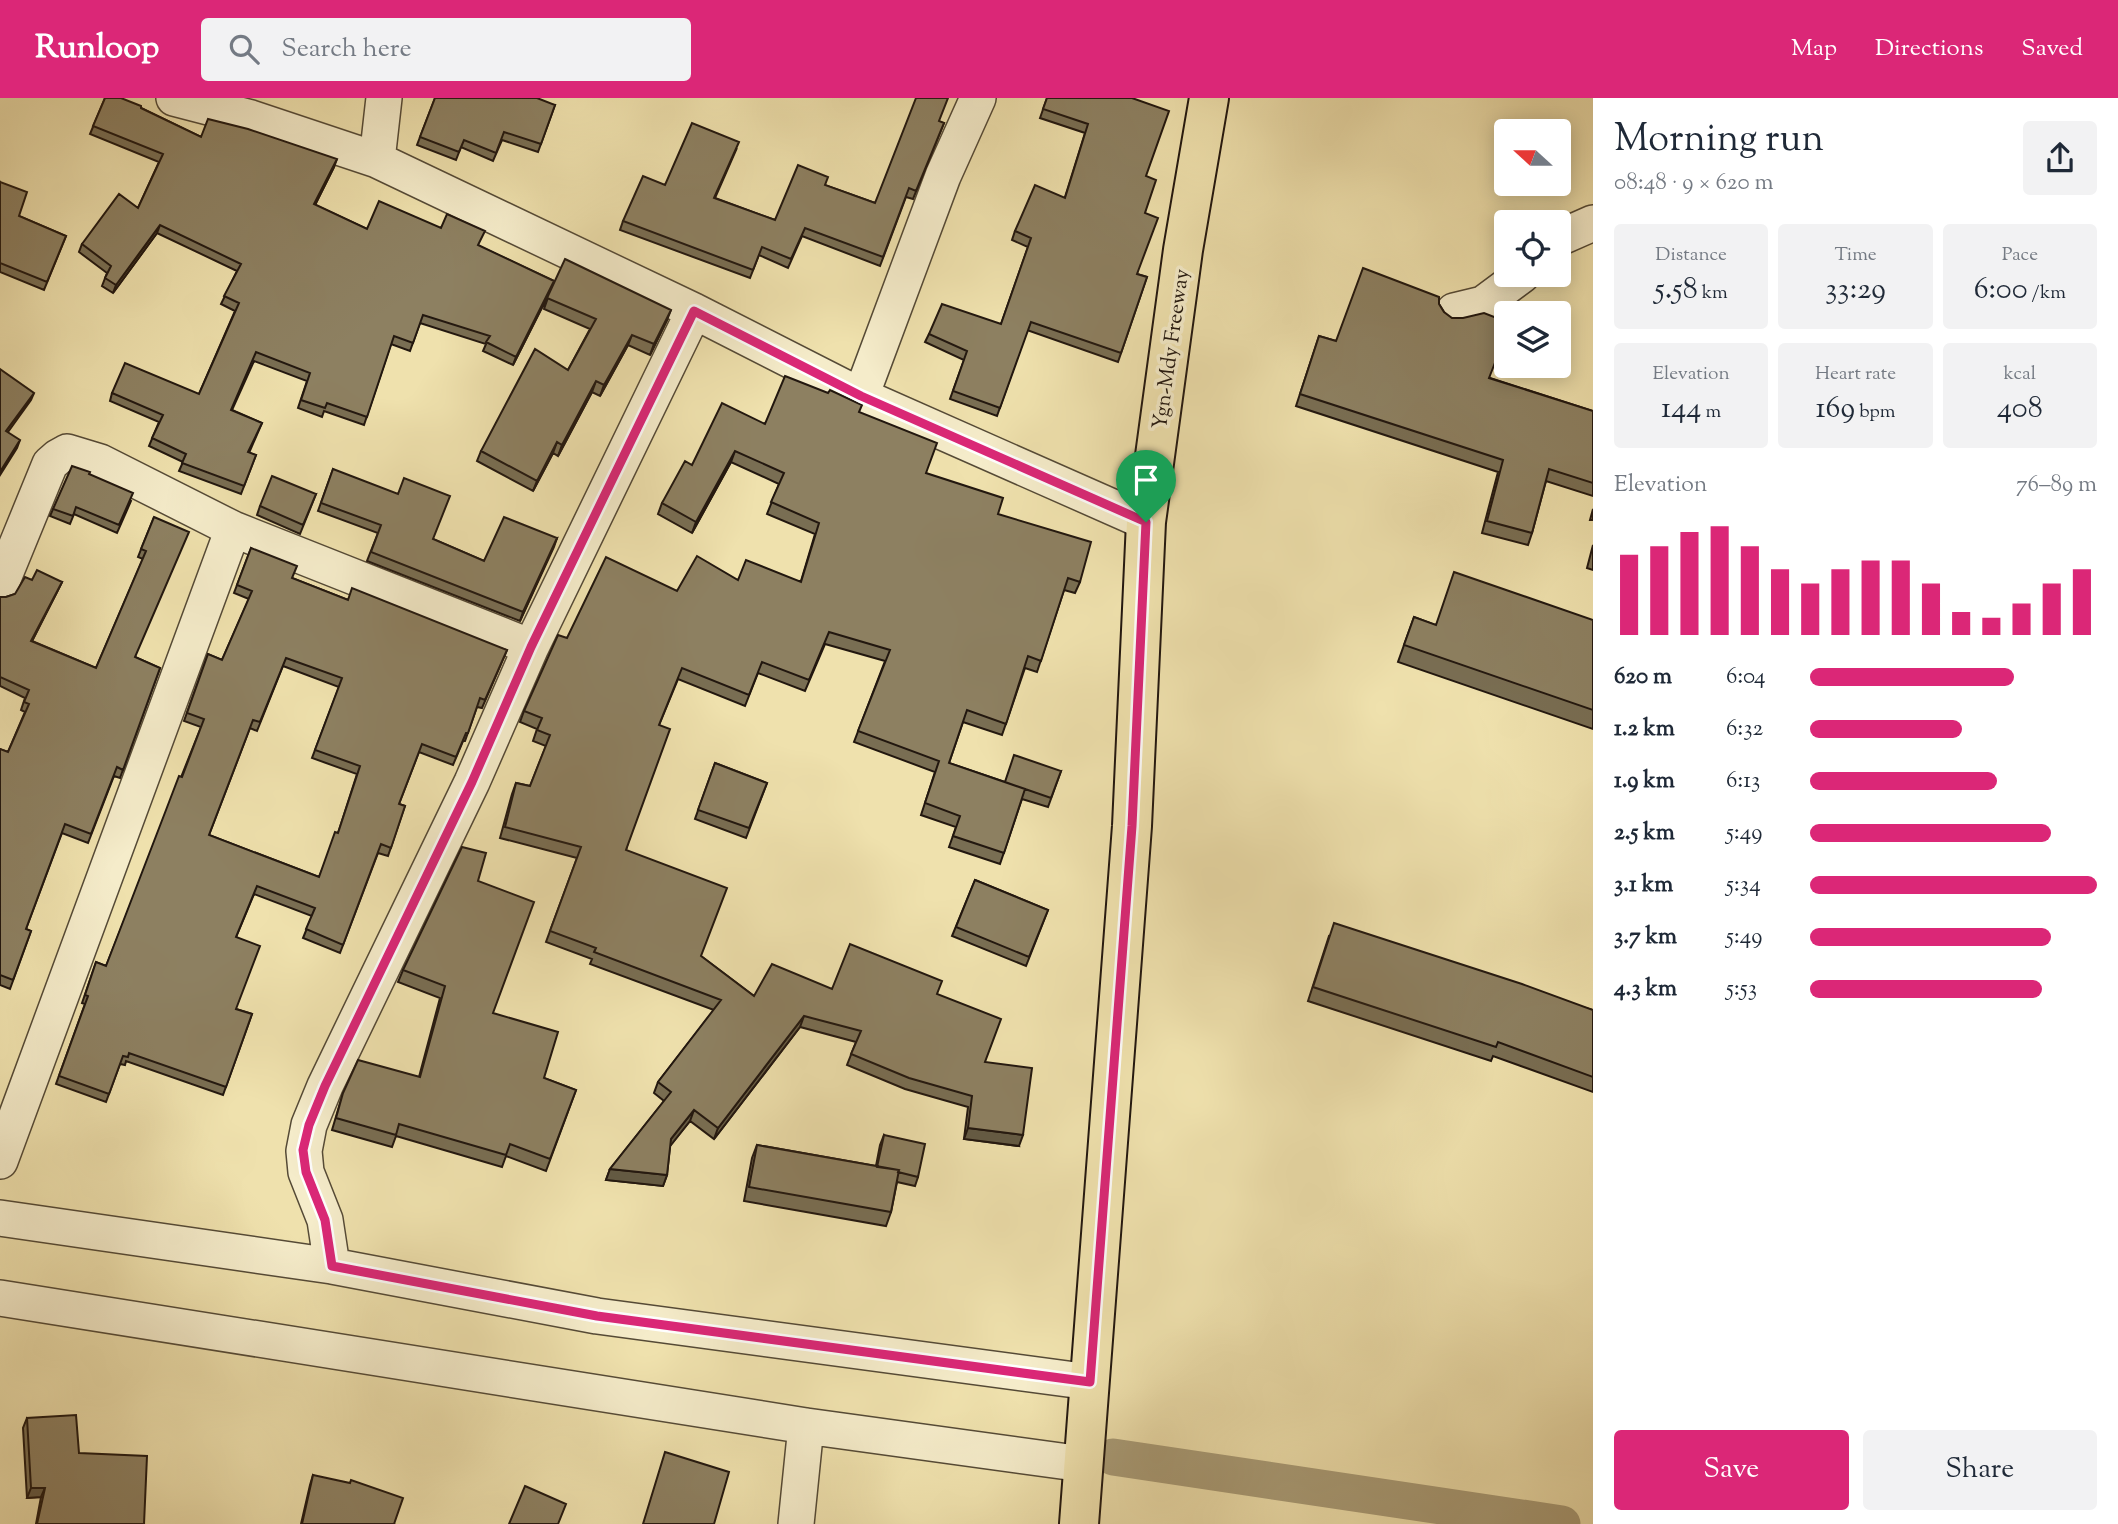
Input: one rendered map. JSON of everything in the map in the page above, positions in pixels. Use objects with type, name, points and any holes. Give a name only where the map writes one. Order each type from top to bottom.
[{"type":"main road","name":"Ygn-Mdy Freeway","points":[[1079,1524],[1132,826],[1146,522],[1183,250],[1209,98]]},
{"type":"street","points":[[174,98],[251,118],[377,160],[694,311],[861,396],[1146,522]]},
{"type":"street","points":[[377,160],[384,98]]},
{"type":"street","points":[[861,396],[943,176],[978,98]]},
{"type":"street","points":[[1571,233],[1593,223]]},
{"type":"street","points":[[1454,311],[1483,304],[1506,287]]},
{"type":"street","points":[[332,1266],[325,1220],[306,1172],[303,1150],[309,1125],[325,1086],[472,782],[531,647],[694,311]]},
{"type":"street","points":[[0,586],[50,464],[67,452],[100,462],[233,529],[531,647]]},
{"type":"street","points":[[0,1161],[233,529]]},
{"type":"street","points":[[0,1218],[332,1266],[597,1316],[1090,1382]]},
{"type":"street","points":[[0,1298],[806,1426],[1083,1464]]},
{"type":"street","points":[[796,1524],[806,1426]]},
{"type":"building","points":[[105,98],[121,98],[141,106],[201,137],[208,119],[248,129],[337,159],[314,204],[367,229],[379,201],[441,228],[447,214],[485,231],[478,245],[554,281],[516,357],[486,342],[490,336],[423,315],[413,343],[394,336],[367,417],[327,403],[325,408],[301,400],[310,373],[256,352],[231,410],[262,423],[248,452],[256,455],[244,486],[182,463],[186,454],[152,438],[163,415],[112,393],[125,363],[199,394],[239,303],[224,296],[241,264],[160,225],[116,285],[105,278],[111,266],[82,244],[119,194],[138,208],[163,154],[93,126]]},
{"type":"building","points":[[435,98],[537,98],[555,105],[541,144],[504,132],[496,153],[464,140],[459,152],[420,137]]},
{"type":"building","points":[[916,98],[948,98],[939,121],[944,123],[916,191],[909,188],[883,257],[805,228],[791,259],[762,247],[753,270],[623,221],[643,176],[665,185],[692,123],[739,142],[714,198],[775,220],[798,165],[828,177],[825,185],[875,203]]},
{"type":"building","points":[[1047,98],[1132,98],[1169,111],[1146,176],[1156,180],[1145,213],[1158,218],[1137,274],[1147,277],[1121,353],[1031,322],[1000,408],[953,391],[967,351],[929,334],[942,304],[1001,324],[1031,238],[1015,231],[1035,185],[1065,198],[1088,124],[1043,109]]},
{"type":"building","points":[[0,182],[27,192],[19,216],[66,236],[47,282],[0,263]]},
{"type":"building","points":[[565,259],[671,310],[654,344],[632,335],[604,385],[596,381],[562,445],[557,442],[537,481],[481,451],[535,349],[568,370],[596,319],[547,298]]},
{"type":"building","points":[[1363,268],[1439,297],[1439,304],[1452,318],[1484,313],[1494,317],[1494,365],[1489,378],[1593,411],[1593,483],[1549,469],[1532,533],[1487,521],[1503,460],[1300,394],[1319,336],[1336,341]]},
{"type":"building","points":[[0,369],[34,393],[6,431],[20,440],[0,472]]},
{"type":"building","points":[[785,376],[828,393],[830,390],[862,405],[859,412],[937,443],[926,473],[1003,498],[998,514],[1091,542],[1080,582],[1068,578],[1041,661],[1028,656],[1006,724],[967,710],[949,763],[1025,789],[1004,853],[953,836],[960,816],[925,803],[939,761],[858,731],[890,650],[829,632],[809,680],[762,662],[749,695],[682,668],[659,725],[670,729],[626,850],[727,888],[701,956],[754,996],[772,964],[832,989],[850,944],[942,981],[937,994],[1001,1019],[985,1062],[1032,1068],[1023,1135],[968,1128],[972,1096],[909,1078],[851,1054],[861,1031],[804,1016],[718,1128],[694,1110],[671,1139],[667,1175],[610,1169],[671,1092],[658,1082],[721,1000],[594,952],[596,948],[550,931],[581,847],[505,827],[516,783],[530,786],[550,735],[537,730],[542,718],[524,711],[558,635],[567,638],[606,557],[677,591],[697,556],[738,580],[746,560],[801,582],[819,523],[771,502],[784,473],[735,451],[696,522],[662,503],[685,461],[692,465],[722,403],[765,424]]},
{"type":"building","points":[[72,466],[133,493],[119,525],[76,507],[73,516],[53,509]]},
{"type":"building","points":[[333,469],[398,494],[404,478],[450,496],[433,539],[484,561],[504,517],[557,538],[523,612],[371,552],[381,525],[321,503]]},
{"type":"building","points":[[272,476],[316,494],[303,525],[260,506]]},
{"type":"building","points":[[154,517],[189,532],[135,657],[160,668],[123,770],[117,767],[91,834],[65,824],[26,929],[31,931],[13,980],[0,975],[0,749],[8,752],[29,704],[24,702],[29,690],[0,677],[0,597],[15,594],[25,577],[32,580],[37,570],[62,582],[31,641],[96,668],[146,551],[141,549]]},
{"type":"building","points":[[251,548],[297,566],[292,578],[348,600],[352,588],[507,650],[485,700],[480,698],[456,757],[422,744],[399,804],[405,806],[391,848],[381,844],[343,945],[306,929],[315,908],[257,886],[236,937],[260,946],[236,1009],[252,1014],[226,1087],[129,1053],[128,1057],[123,1056],[109,1094],[59,1076],[88,996],[85,995],[96,962],[106,966],[179,776],[182,777],[204,719],[187,713],[208,654],[222,660],[252,591],[237,585]],"holes":[[[286,658],[342,678],[315,750],[360,766],[338,833],[335,832],[319,877],[209,835],[253,720],[260,722]]]},
{"type":"building","points":[[1454,572],[1593,620],[1593,710],[1404,645],[1414,617],[1436,625]]},
{"type":"building","points":[[1014,755],[1061,771],[1051,798],[1005,782]]},
{"type":"building","points":[[715,763],[767,783],[749,828],[698,810]]},
{"type":"building","points":[[462,847],[486,853],[478,881],[534,902],[493,1013],[558,1032],[544,1078],[576,1090],[550,1159],[510,1144],[506,1155],[399,1124],[396,1135],[336,1118],[343,1093],[358,1060],[420,1077],[445,986],[403,970]]},
{"type":"building","points":[[975,880],[1048,910],[1029,957],[956,927]]},
{"type":"building","points":[[1334,923],[1593,1010],[1593,1077],[1498,1042],[1496,1047],[1313,987]]},
{"type":"building","points":[[884,1135],[925,1144],[918,1177],[898,1172],[899,1170],[877,1167]]},
{"type":"building","points":[[757,1145],[899,1170],[891,1212],[749,1187]]},
{"type":"building","points":[[76,1415],[79,1453],[147,1456],[144,1524],[37,1524],[45,1488],[31,1488],[27,1418]]},
{"type":"building","points":[[665,1452],[729,1472],[714,1524],[643,1524]]},
{"type":"building","points":[[313,1475],[350,1483],[351,1480],[403,1498],[394,1524],[302,1524]]},
{"type":"building","points":[[525,1486],[566,1504],[558,1524],[509,1524]]},
{"type":"waterway","points":[[1113,1457],[1562,1524]]},
{"type":"route","points":[[694,311],[861,396],[1146,522],[1132,826],[1090,1382],[597,1316],[332,1266],[325,1220],[306,1172],[303,1150],[309,1125],[325,1086],[472,782],[531,647],[694,311]]}]
